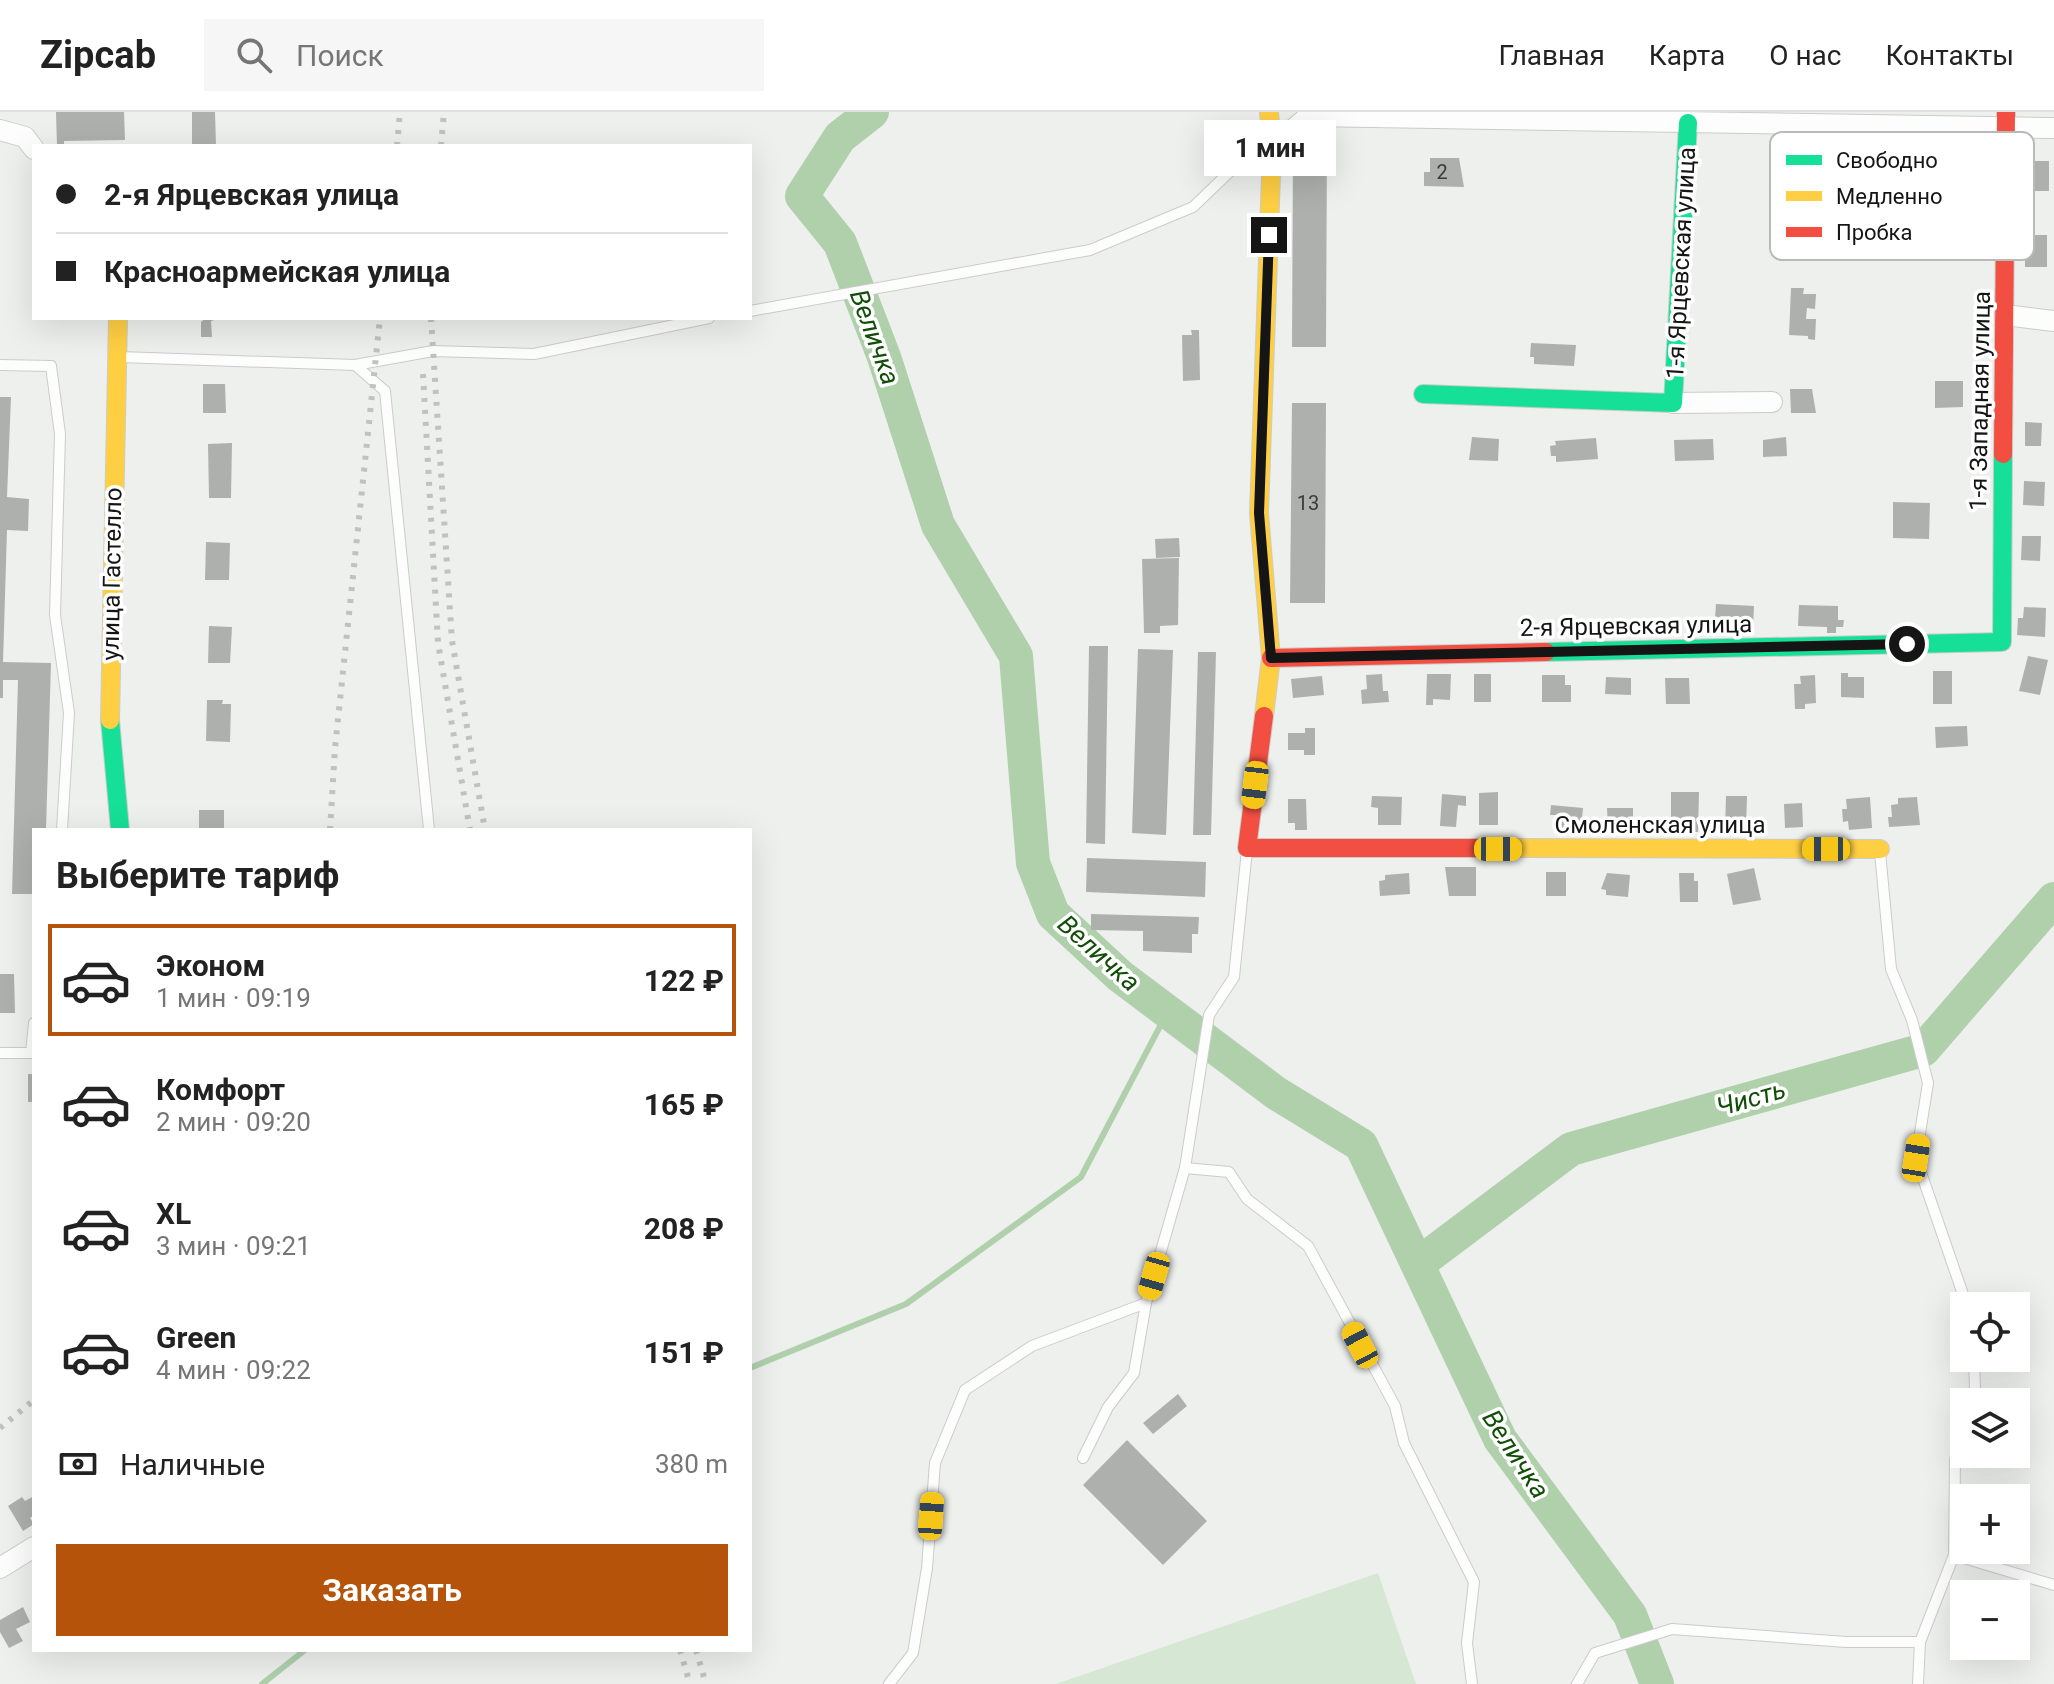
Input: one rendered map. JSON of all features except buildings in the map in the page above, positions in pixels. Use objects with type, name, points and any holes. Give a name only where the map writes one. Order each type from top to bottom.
[{"type":"street","points":[[1247,848],[1271,658],[1259,513],[1272,147],[1269,112]]},
{"type":"street","name":"1-я Ярцевская улица","points":[[1272,147],[1309,116],[1688,123],[2006,120],[2054,128]]},
{"type":"street","name":"1-я Ярцевская улица","points":[[1673,403],[1688,123]]},
{"type":"street","points":[[0,130],[25,137],[32,146]]},
{"type":"street","name":"1-я Западная улица","points":[[2002,642],[2005,260]]},
{"type":"street","points":[[2005,315],[2054,321]]},
{"type":"street","name":"улица Гастелло","points":[[118,320],[109,707],[120,828]]},
{"type":"street","name":"1-я Ярцевская улица","points":[[1423,394],[1673,403],[1772,402]]},
{"type":"street","name":"2-я Ярцевская улица","points":[[1271,658],[2002,642]]},
{"type":"street","name":"Смоленская улица","points":[[1247,848],[1880,849]]},
{"type":"street","points":[[0,1568],[32,1548]]},
{"type":"lane","points":[[752,311],[1090,250],[1193,207],[1242,160],[1272,147]]},
{"type":"lane","points":[[117,357],[355,365],[433,351],[534,354],[699,320]]},
{"type":"lane","points":[[0,365],[51,366],[60,434],[55,615],[69,713],[62,828]]},
{"type":"lane","points":[[355,365],[385,391],[429,828]]},
{"type":"lane","points":[[1083,1458],[1108,1407],[1134,1373],[1146,1303],[1185,1168],[1209,1015],[1234,977],[1247,848]]},
{"type":"lane","points":[[1880,849],[1891,969],[1912,1020],[1928,1083],[1916,1158],[1962,1292]]},
{"type":"lane","points":[[0,1053],[31,1053],[32,1043]]},
{"type":"lane","points":[[1185,1168],[1229,1172],[1247,1199],[1308,1246],[1395,1406],[1404,1443],[1474,1582],[1467,1643],[1472,1684]]},
{"type":"lane","points":[[889,1684],[913,1653],[927,1568],[935,1463],[965,1390],[1032,1346],[1146,1303]]},
{"type":"lane","points":[[1918,1684],[1920,1642],[1950,1564]]},
{"type":"lane","points":[[1984,1564],[2054,1585]]},
{"type":"lane","points":[[1577,1684],[1595,1653],[1672,1629],[1846,1642],[1920,1642]]},
{"type":"green space","points":[[1378,1573],[1416,1684],[1056,1684]]},
{"type":"waterway","name":"Величка","points":[[872,112],[840,137],[802,196],[840,243],[884,357],[938,525],[1016,656],[1033,863],[1053,914],[1120,976],[1276,1093],[1361,1145],[1500,1439],[1630,1615],[1657,1684]]},
{"type":"waterway","name":"Чисть","points":[[1418,1264],[1571,1149],[1923,1050],[2054,899]]},
{"type":"waterway","points":[[752,1367],[906,1304],[1081,1177],[1168,1011]]},
{"type":"waterway","points":[[262,1684],[302,1652]]},
{"type":"railway","points":[[397,144],[400,112]]},
{"type":"railway","points":[[441,144],[444,112]]},
{"type":"railway","points":[[330,828],[335,748],[380,320]]},
{"type":"railway","points":[[431,320],[452,641],[485,828]]},
{"type":"railway","points":[[423,374],[438,643],[470,828]]},
{"type":"railway","points":[[0,1428],[32,1402]]},
{"type":"railway","points":[[681,1652],[690,1684]]},
{"type":"railway","points":[[697,1652],[706,1684]]},
{"type":"traffic: fast","points":[[1423,394],[1673,403],[1688,123]]},
{"type":"traffic: fast","points":[[1546,652],[2002,642],[2003,454]]},
{"type":"traffic: fast","points":[[110,720],[120,828]]},
{"type":"traffic: slow","points":[[1264,716],[1271,658],[1259,513],[1272,147],[1269,112]]},
{"type":"traffic: slow","points":[[110,720],[118,320]]},
{"type":"traffic: slow","points":[[1477,848],[1880,849]]},
{"type":"traffic: jam","points":[[2006,112],[2006,132]]},
{"type":"traffic: jam","points":[[2003,454],[2005,260]]},
{"type":"traffic: jam","points":[[1271,658],[1546,652]]},
{"type":"traffic: jam","points":[[1264,716],[1247,848],[1477,848]]},
{"type":"route","points":[[1269,235],[1259,513],[1271,658],[1907,644]]}]
